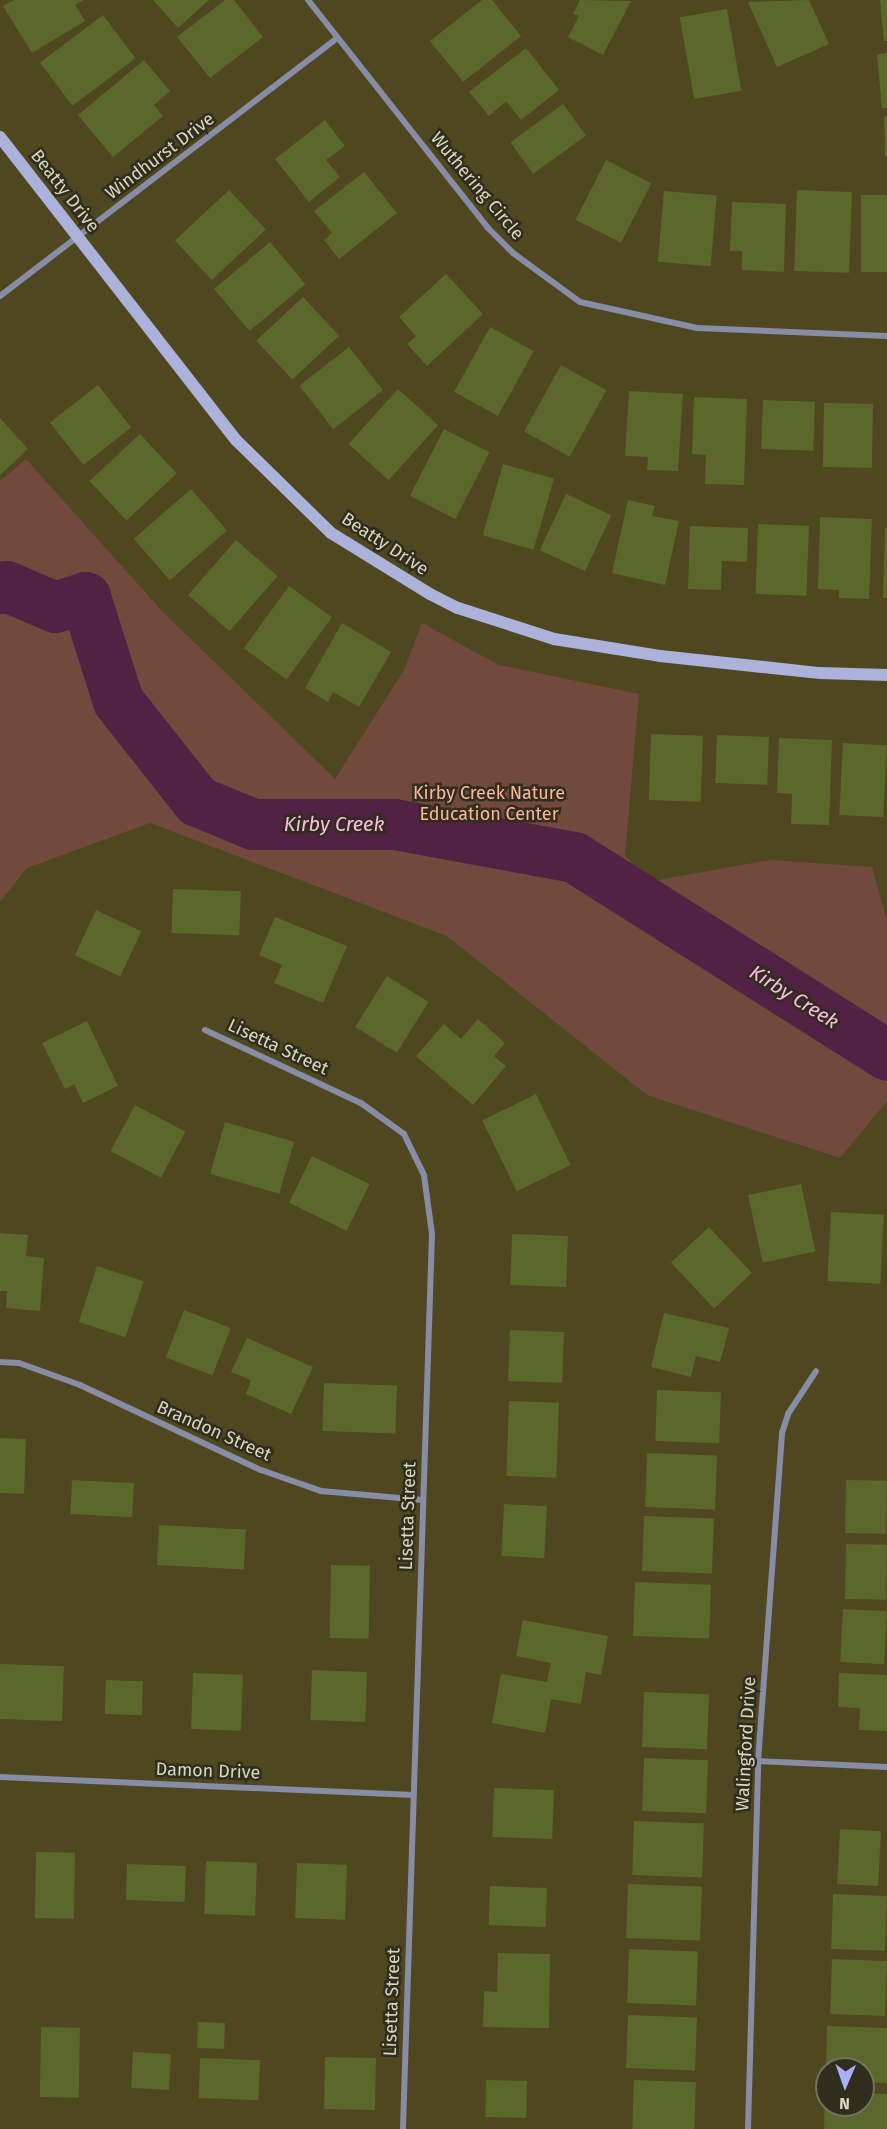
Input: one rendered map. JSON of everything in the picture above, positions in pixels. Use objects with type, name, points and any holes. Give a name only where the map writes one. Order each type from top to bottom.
[{"type":"street","name":"Wuthering Circle","points":[[308,0],[488,228],[513,253],[580,302],[697,328],[887,336]]},
{"type":"street","name":"Windhurst Drive","points":[[0,296],[337,38]]},
{"type":"street","name":"Beatty Drive","points":[[0,137],[236,440],[331,533],[430,594],[458,608],[554,639],[660,656],[820,673],[887,675]]},
{"type":"street","name":"Lisetta Street","points":[[205,1030],[361,1103],[404,1134],[424,1175],[432,1234],[403,2129]]},
{"type":"street","name":"Brandon Street","points":[[0,1362],[20,1363],[80,1386],[261,1470],[321,1491],[423,1500]]},
{"type":"street","name":"Walingford Drive","points":[[748,2129],[758,1761],[782,1433],[788,1413],[816,1371]]},
{"type":"street","points":[[758,1761],[887,1767]]},
{"type":"street","name":"Damon Drive","points":[[0,1777],[414,1795]]},
{"type":"green space","name":"Kirby Creek Nature Education Center","points":[[26,459],[162,611],[335,779],[404,670],[422,623],[499,665],[639,694],[625,855],[647,882],[770,860],[872,867],[887,921],[887,1101],[840,1158],[647,1095],[447,936],[150,823],[27,868],[0,902],[0,481]]},
{"type":"building","points":[[14,0],[84,0],[75,5],[85,21],[32,53],[3,6]]},
{"type":"building","points":[[153,0],[209,0],[178,28]]},
{"type":"building","points":[[225,0],[234,0],[263,37],[210,78],[177,37]]},
{"type":"building","points":[[482,0],[492,0],[521,36],[463,82],[430,41]]},
{"type":"building","points":[[580,0],[631,1],[603,55],[568,37],[579,16],[573,14]]},
{"type":"building","points":[[809,0],[829,44],[777,67],[748,2]]},
{"type":"building","points":[[880,0],[887,0],[887,41],[884,41]]},
{"type":"building","points":[[727,9],[741,91],[694,99],[680,17]]},
{"type":"building","points":[[103,15],[135,58],[72,106],[40,63]]},
{"type":"building","points":[[526,48],[559,90],[521,120],[506,101],[489,116],[469,92]]},
{"type":"building","points":[[887,53],[887,108],[882,108],[877,54]]},
{"type":"building","points":[[144,60],[170,91],[154,105],[163,116],[113,157],[78,115]]},
{"type":"building","points":[[563,104],[586,136],[533,174],[510,142]]},
{"type":"building","points":[[887,116],[887,156],[885,156],[884,117]]},
{"type":"building","points":[[325,120],[345,146],[326,160],[340,177],[309,202],[275,159]]},
{"type":"building","points":[[606,160],[651,183],[621,243],[576,220]]},
{"type":"building","points":[[364,172],[397,213],[339,259],[324,240],[332,233],[314,211]]},
{"type":"building","points":[[229,190],[266,229],[212,280],[175,240]]},
{"type":"building","points":[[797,190],[852,192],[849,273],[794,271]]},
{"type":"building","points":[[664,191],[717,196],[711,266],[658,262]]},
{"type":"building","points":[[861,195],[887,195],[887,272],[861,272]]},
{"type":"building","points":[[732,202],[786,204],[784,272],[742,270],[742,251],[730,251]]},
{"type":"building","points":[[270,242],[305,284],[249,331],[214,289]]},
{"type":"building","points":[[446,274],[483,314],[427,366],[407,344],[416,336],[399,317]]},
{"type":"building","points":[[303,297],[339,336],[292,379],[256,341]]},
{"type":"building","points":[[490,327],[534,351],[498,416],[454,392]]},
{"type":"building","points":[[349,347],[383,390],[333,429],[299,386]]},
{"type":"building","points":[[561,365],[606,390],[570,457],[524,431]]},
{"type":"building","points":[[98,385],[131,428],[83,465],[50,423]]},
{"type":"building","points":[[398,389],[438,425],[389,480],[348,444]]},
{"type":"building","points":[[629,391],[683,394],[678,471],[647,470],[648,457],[625,456]]},
{"type":"building","points":[[694,397],[747,399],[744,485],[705,484],[706,455],[692,454]]},
{"type":"building","points":[[763,400],[815,402],[813,451],[761,449]]},
{"type":"building","points":[[824,403],[873,404],[872,468],[823,467]]},
{"type":"building","points":[[0,418],[28,449],[0,475]]},
{"type":"building","points":[[444,429],[489,452],[455,519],[410,496]]},
{"type":"building","points":[[140,434],[177,473],[126,521],[90,481]]},
{"type":"building","points":[[503,464],[554,479],[534,550],[483,535]]},
{"type":"building","points":[[191,489],[227,531],[170,580],[134,539]]},
{"type":"building","points":[[566,494],[611,515],[585,571],[540,550]]},
{"type":"building","points":[[628,500],[655,506],[652,516],[679,521],[665,585],[612,573]]},
{"type":"building","points":[[820,517],[872,519],[869,599],[839,598],[839,590],[818,589]]},
{"type":"building","points":[[758,524],[809,526],[807,596],[756,594]]},
{"type":"building","points":[[690,526],[748,528],[747,562],[722,561],[721,590],[688,589]]},
{"type":"building","points":[[885,528],[887,528],[887,598],[883,598]]},
{"type":"building","points":[[236,540],[278,576],[230,631],[188,595]]},
{"type":"building","points":[[289,586],[332,617],[287,679],[244,648]]},
{"type":"building","points":[[342,623],[391,652],[359,707],[333,692],[328,702],[305,688]]},
{"type":"building","points":[[651,734],[703,736],[701,802],[649,800]]},
{"type":"building","points":[[717,735],[769,737],[767,785],[715,783]]},
{"type":"building","points":[[779,738],[832,740],[829,825],[791,824],[792,794],[777,793]]},
{"type":"building","points":[[843,743],[887,745],[883,817],[839,815]]},
{"type":"building","points":[[173,889],[241,891],[239,935],[171,933]]},
{"type":"building","points":[[96,910],[141,931],[120,976],[75,955]]},
{"type":"building","points":[[275,917],[347,946],[323,1003],[274,983],[282,965],[259,955]]},
{"type":"building","points":[[387,976],[429,1002],[397,1053],[355,1027]]},
{"type":"building","points":[[478,1019],[505,1043],[494,1056],[506,1066],[473,1105],[416,1056],[444,1024],[461,1039]]},
{"type":"building","points":[[87,1021],[118,1086],[83,1103],[74,1084],[65,1089],[42,1043]]},
{"type":"building","points":[[536,1094],[571,1165],[517,1191],[482,1120]]},
{"type":"building","points":[[135,1105],[185,1132],[161,1178],[111,1151]]},
{"type":"building","points":[[225,1122],[294,1142],[279,1194],[210,1174]]},
{"type":"building","points":[[312,1156],[370,1184],[347,1231],[289,1203]]},
{"type":"building","points":[[801,1184],[815,1251],[763,1263],[748,1195]]},
{"type":"building","points":[[831,1212],[884,1215],[880,1284],[827,1281]]},
{"type":"building","points":[[709,1227],[752,1273],[714,1309],[671,1262]]},
{"type":"building","points":[[0,1233],[28,1235],[26,1256],[44,1258],[40,1311],[6,1308],[7,1291],[0,1291]]},
{"type":"building","points":[[512,1234],[568,1236],[566,1287],[510,1285]]},
{"type":"building","points":[[97,1266],[144,1281],[125,1337],[79,1322]]},
{"type":"building","points":[[184,1310],[231,1328],[212,1376],[166,1358]]},
{"type":"building","points":[[664,1313],[729,1328],[720,1362],[696,1356],[691,1377],[651,1367]]},
{"type":"building","points":[[510,1330],[564,1332],[562,1383],[508,1381]]},
{"type":"building","points":[[247,1338],[313,1367],[291,1414],[246,1394],[251,1380],[231,1372]]},
{"type":"building","points":[[324,1383],[397,1386],[395,1434],[322,1431]]},
{"type":"building","points":[[657,1390],[721,1392],[719,1443],[655,1441]]},
{"type":"building","points":[[509,1401],[559,1403],[556,1478],[506,1476]]},
{"type":"building","points":[[0,1438],[26,1439],[24,1494],[0,1493]]},
{"type":"building","points":[[647,1453],[717,1455],[715,1509],[645,1507]]},
{"type":"building","points":[[72,1480],[134,1483],[132,1517],[70,1514]]},
{"type":"building","points":[[846,1480],[887,1481],[886,1534],[845,1533]]},
{"type":"building","points":[[504,1504],[547,1506],[544,1558],[501,1556]]},
{"type":"building","points":[[644,1516],[714,1518],[712,1573],[642,1571]]},
{"type":"building","points":[[159,1525],[246,1530],[244,1569],[157,1565]]},
{"type":"building","points":[[846,1544],[887,1545],[886,1600],[845,1599]]},
{"type":"building","points":[[331,1565],[370,1566],[369,1639],[330,1638]]},
{"type":"building","points":[[635,1582],[711,1585],[709,1639],[633,1636]]},
{"type":"building","points":[[843,1609],[887,1611],[884,1664],[840,1662]]},
{"type":"building","points":[[523,1620],[608,1636],[601,1675],[586,1672],[581,1704],[551,1699],[545,1733],[492,1723],[501,1674],[547,1682],[551,1663],[516,1656]]},
{"type":"building","points":[[0,1664],[64,1666],[62,1721],[0,1719]]},
{"type":"building","points":[[312,1670],[367,1672],[365,1722],[310,1720]]},
{"type":"building","points":[[193,1673],[243,1675],[241,1731],[191,1729]]},
{"type":"building","points":[[839,1673],[887,1675],[887,1731],[859,1730],[860,1708],[838,1707]]},
{"type":"building","points":[[106,1680],[143,1681],[142,1715],[105,1714]]},
{"type":"building","points":[[644,1692],[709,1694],[707,1749],[642,1747]]},
{"type":"building","points":[[644,1758],[708,1760],[706,1813],[642,1811]]},
{"type":"building","points":[[494,1788],[554,1790],[552,1839],[492,1837]]},
{"type":"building","points":[[634,1821],[704,1823],[702,1877],[632,1875]]},
{"type":"building","points":[[840,1829],[881,1831],[878,1886],[837,1884]]},
{"type":"building","points":[[36,1852],[75,1853],[74,1919],[35,1918]]},
{"type":"building","points":[[206,1861],[257,1863],[255,1916],[204,1914]]},
{"type":"building","points":[[297,1863],[347,1865],[345,1920],[295,1918]]},
{"type":"building","points":[[127,1864],[186,1866],[185,1902],[126,1900]]},
{"type":"building","points":[[628,1884],[702,1887],[700,1941],[626,1938]]},
{"type":"building","points":[[490,1886],[547,1888],[546,1927],[489,1925]]},
{"type":"building","points":[[833,1894],[887,1896],[885,1951],[831,1949]]},
{"type":"building","points":[[629,1949],[698,1951],[696,2005],[627,2003]]},
{"type":"building","points":[[498,1953],[550,1954],[549,2028],[483,2027],[484,1991],[497,1992]]},
{"type":"building","points":[[832,1959],[887,1961],[885,2016],[830,2014]]},
{"type":"building","points":[[628,2015],[697,2017],[695,2070],[626,2068]]},
{"type":"building","points":[[198,2022],[225,2023],[224,2049],[197,2048]]},
{"type":"building","points":[[827,2026],[887,2028],[887,2083],[875,2082],[875,2057],[826,2057]]},
{"type":"building","points":[[41,2027],[80,2028],[79,2098],[40,2097]]},
{"type":"building","points":[[133,2052],[171,2054],[169,2090],[131,2088]]},
{"type":"building","points":[[325,2057],[376,2058],[375,2110],[324,2109]]},
{"type":"building","points":[[200,2058],[260,2060],[259,2100],[199,2098]]},
{"type":"building","points":[[486,2080],[527,2081],[526,2118],[485,2117]]},
{"type":"building","points":[[634,2080],[696,2082],[694,2129],[632,2129]]},
{"type":"building","points":[[875,2094],[887,2094],[887,2129],[824,2129],[824,2117],[875,2117]]},
{"type":"waterway","name":"Kirby Creek","points":[[0,588],[6,586],[55,607],[85,597],[118,701],[197,801],[253,824],[394,824],[574,857],[887,1055]]}]
